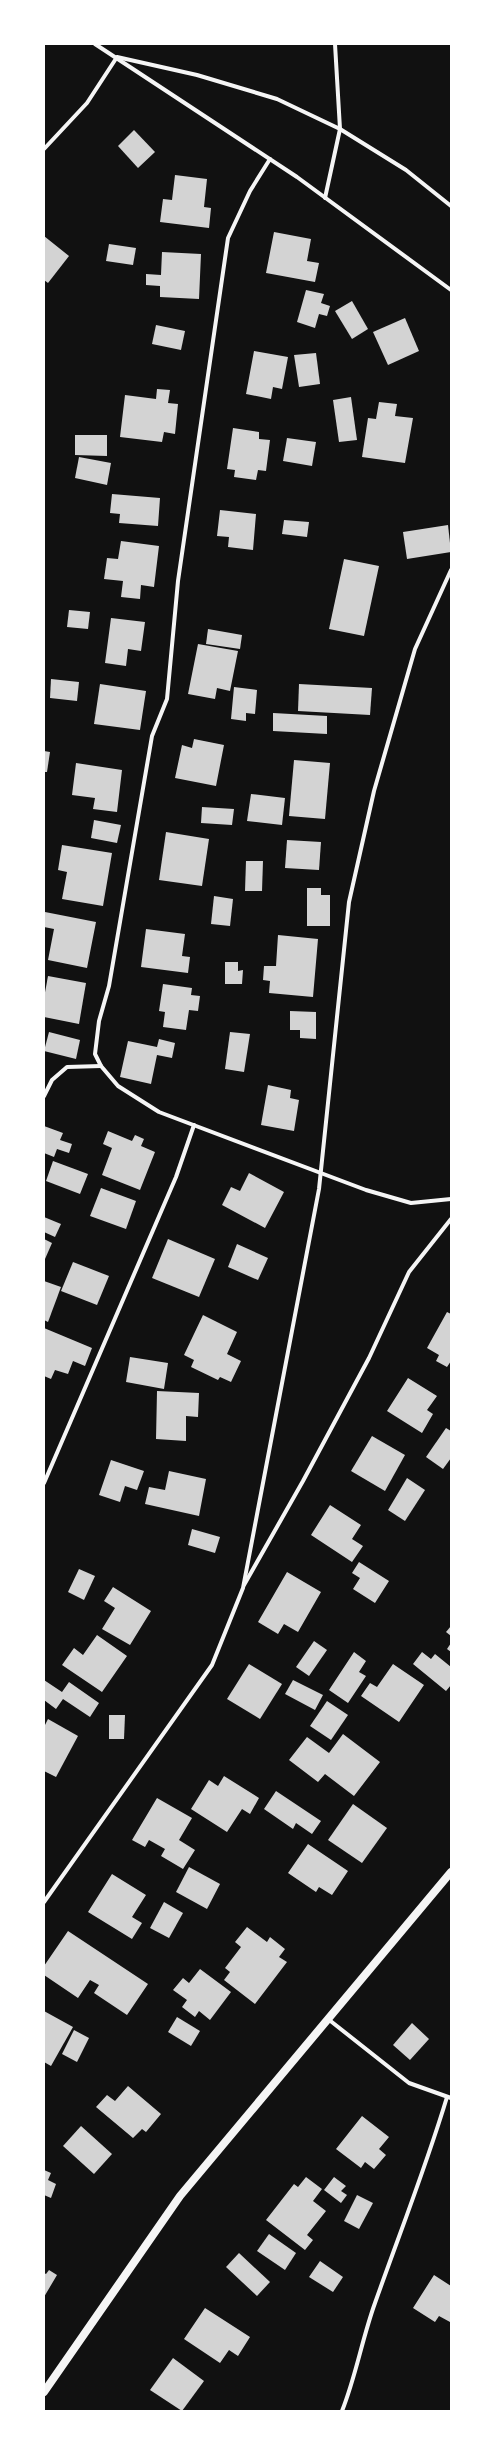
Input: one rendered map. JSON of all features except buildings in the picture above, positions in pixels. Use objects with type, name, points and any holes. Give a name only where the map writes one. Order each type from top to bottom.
[{"type":"main road","points":[[44,2392],[180,2196],[451,1872]]},
{"type":"street","points":[[95,44],[117,57],[270,159],[451,290]]},
{"type":"street","points":[[325,198],[340,129],[335,44]]},
{"type":"street","points":[[117,57],[197,75],[277,99],[340,129],[406,170],[451,206]]},
{"type":"street","points":[[44,149],[86,104],[117,57]]},
{"type":"street","points":[[270,159],[250,191],[228,238],[178,581],[167,699],[152,736],[110,986],[100,1021],[96,1054],[101,1066],[118,1086],[159,1112],[320,1171],[366,1190],[411,1203],[451,1199]]},
{"type":"street","points":[[243,1588],[320,1171],[349,902],[374,792],[415,649],[451,570]]},
{"type":"street","points":[[44,1096],[52,1080],[67,1067],[101,1066]]},
{"type":"street","points":[[44,1483],[176,1177],[194,1124]]},
{"type":"street","points":[[44,1902],[212,1665],[243,1588],[304,1481],[409,1272],[451,1219]]},
{"type":"street","points":[[328,2019],[409,2083],[449,2098],[374,2305],[353,2385],[342,2411]]}]
